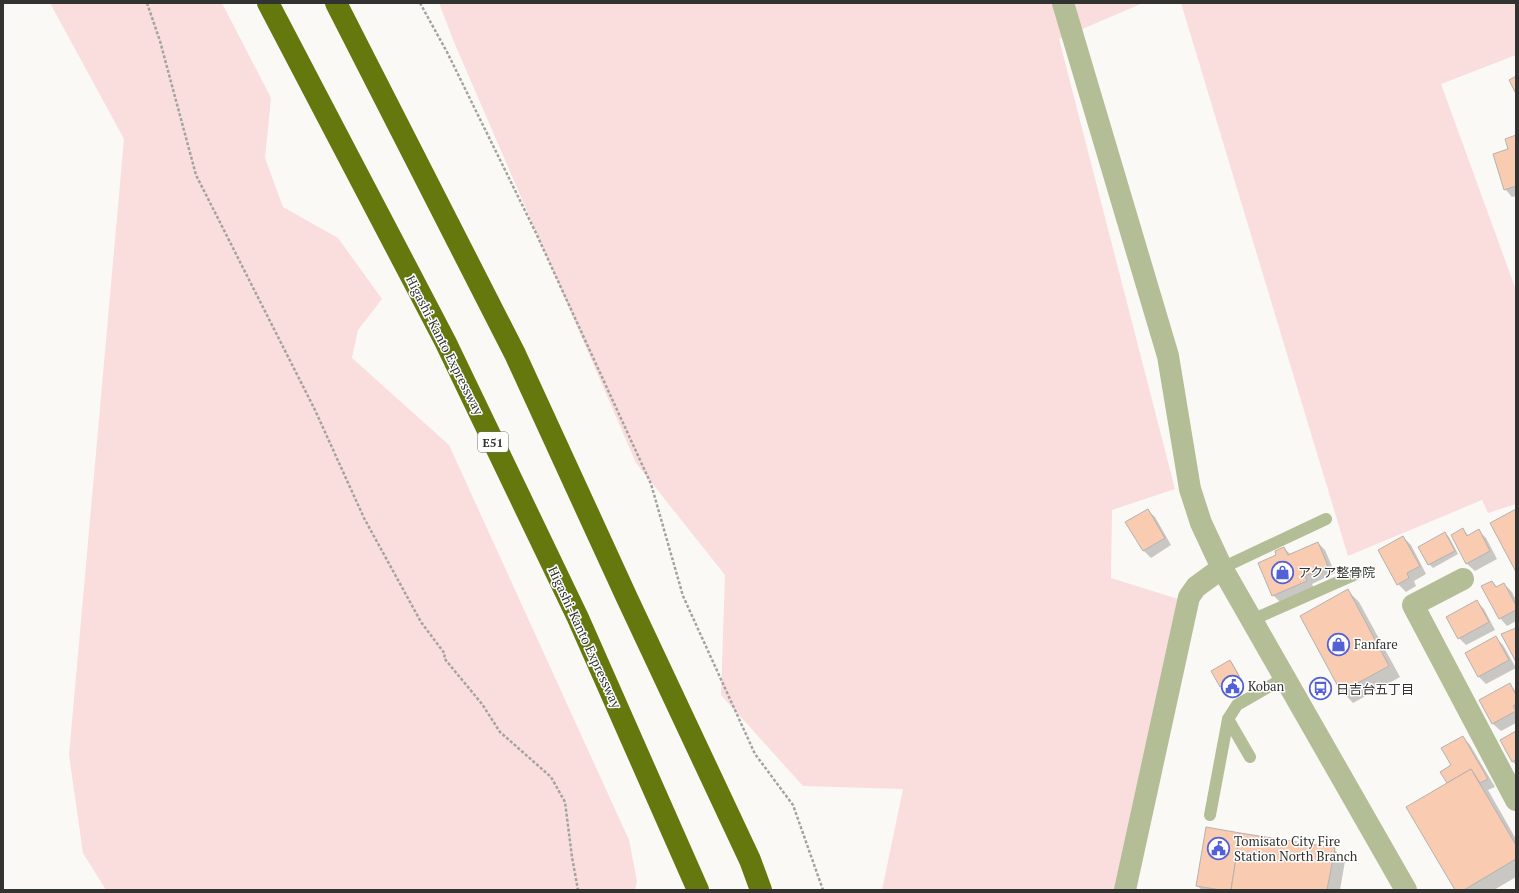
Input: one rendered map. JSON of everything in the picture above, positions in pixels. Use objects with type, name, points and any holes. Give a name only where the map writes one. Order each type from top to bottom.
[{"type":"highway","name":"Higashi-Kanto Expressway","points":[[268,3],[445,341],[578,618],[698,890]]},
{"type":"highway","points":[[336,3],[515,354],[630,605],[750,860],[761,890]]},
{"type":"street","points":[[1063,3],[1168,356],[1190,489],[1201,523],[1222,568],[1406,890]]},
{"type":"street","points":[[1125,890],[1189,597],[1196,587],[1222,568]]},
{"type":"street","points":[[1463,579],[1413,605],[1516,800]]},
{"type":"lane","points":[[1222,568],[1326,519]]},
{"type":"lane","points":[[1252,620],[1356,574]]},
{"type":"lane","points":[[1210,815],[1228,719],[1236,705],[1284,678]]},
{"type":"lane","points":[[1228,719],[1250,757]]},
{"type":"path","points":[[147,3],[160,41],[196,175],[315,410],[364,518],[421,622],[445,654],[444,658],[482,704],[500,732],[551,776],[565,802],[578,890]]},
{"type":"path","points":[[420,3],[450,59],[536,233],[645,469],[651,484],[684,596],[755,754],[793,806],[823,890]]},
{"type":"shaded area","points":[[50,3],[222,3],[271,98],[265,158],[283,207],[338,238],[382,299],[358,330],[352,358],[449,445],[629,840],[637,881],[635,890],[106,890],[83,853],[69,755],[124,139]]},
{"type":"shaded area","points":[[439,3],[1143,3],[1059,39],[1175,489],[1112,510],[1111,578],[1178,599],[1115,890],[882,890],[903,789],[803,786],[721,695],[725,575],[636,463],[454,42]]},
{"type":"shaded area","points":[[1181,3],[1516,3],[1516,55],[1441,84],[1516,290],[1516,504],[1488,513],[1482,500],[1348,556]]},
{"type":"building","points":[[1516,76],[1516,94],[1509,80]]},
{"type":"building","points":[[1516,135],[1516,186],[1504,190],[1493,154],[1508,149],[1505,139]]},
{"type":"building","points":[[1148,509],[1165,538],[1143,551],[1125,522]]},
{"type":"building","points":[[1516,509],[1516,572],[1490,523]]},
{"type":"building","points":[[1463,528],[1467,536],[1479,529],[1490,551],[1466,564],[1451,535]]},
{"type":"building","points":[[1445,532],[1455,551],[1428,565],[1418,547]]},
{"type":"building","points":[[1403,536],[1420,566],[1407,573],[1409,578],[1397,585],[1378,550]]},
{"type":"building","points":[[1318,542],[1328,566],[1305,576],[1307,581],[1272,596],[1258,563],[1276,555],[1275,551],[1284,547],[1288,555]]},
{"type":"building","points":[[1492,581],[1496,587],[1504,583],[1516,605],[1516,610],[1499,619],[1481,586]]},
{"type":"building","points":[[1348,589],[1389,666],[1341,692],[1300,616]]},
{"type":"building","points":[[1477,600],[1489,622],[1458,639],[1446,617]]},
{"type":"building","points":[[1516,628],[1516,662],[1501,634]]},
{"type":"building","points":[[1496,636],[1509,660],[1478,677],[1465,653]]},
{"type":"building","points":[[1230,660],[1239,676],[1220,687],[1211,671]]},
{"type":"building","points":[[1510,683],[1516,695],[1516,704],[1513,706],[1516,711],[1492,724],[1479,700]]},
{"type":"building","points":[[1516,731],[1516,759],[1512,762],[1500,740]]},
{"type":"building","points":[[1463,736],[1488,779],[1480,783],[1471,769],[1447,783],[1440,772],[1451,765],[1441,748]]},
{"type":"building","points":[[1471,769],[1516,845],[1516,859],[1464,890],[1455,890],[1406,807]]},
{"type":"building","points":[[1206,827],[1240,833],[1231,890],[1196,886]]},
{"type":"building","points":[[1240,833],[1335,848],[1327,890],[1231,890]]},
{"type":"place","name":"アクア整骨院","points":[[1282,572]]},
{"type":"place","name":"Fanfare","points":[[1338,644]]},
{"type":"place","name":"Koban","points":[[1233,686]]},
{"type":"place","name":"日吉台五丁目","points":[[1320,689]]},
{"type":"place","name":"Tomisato City Fire Station North Branch","points":[[1219,848]]}]
